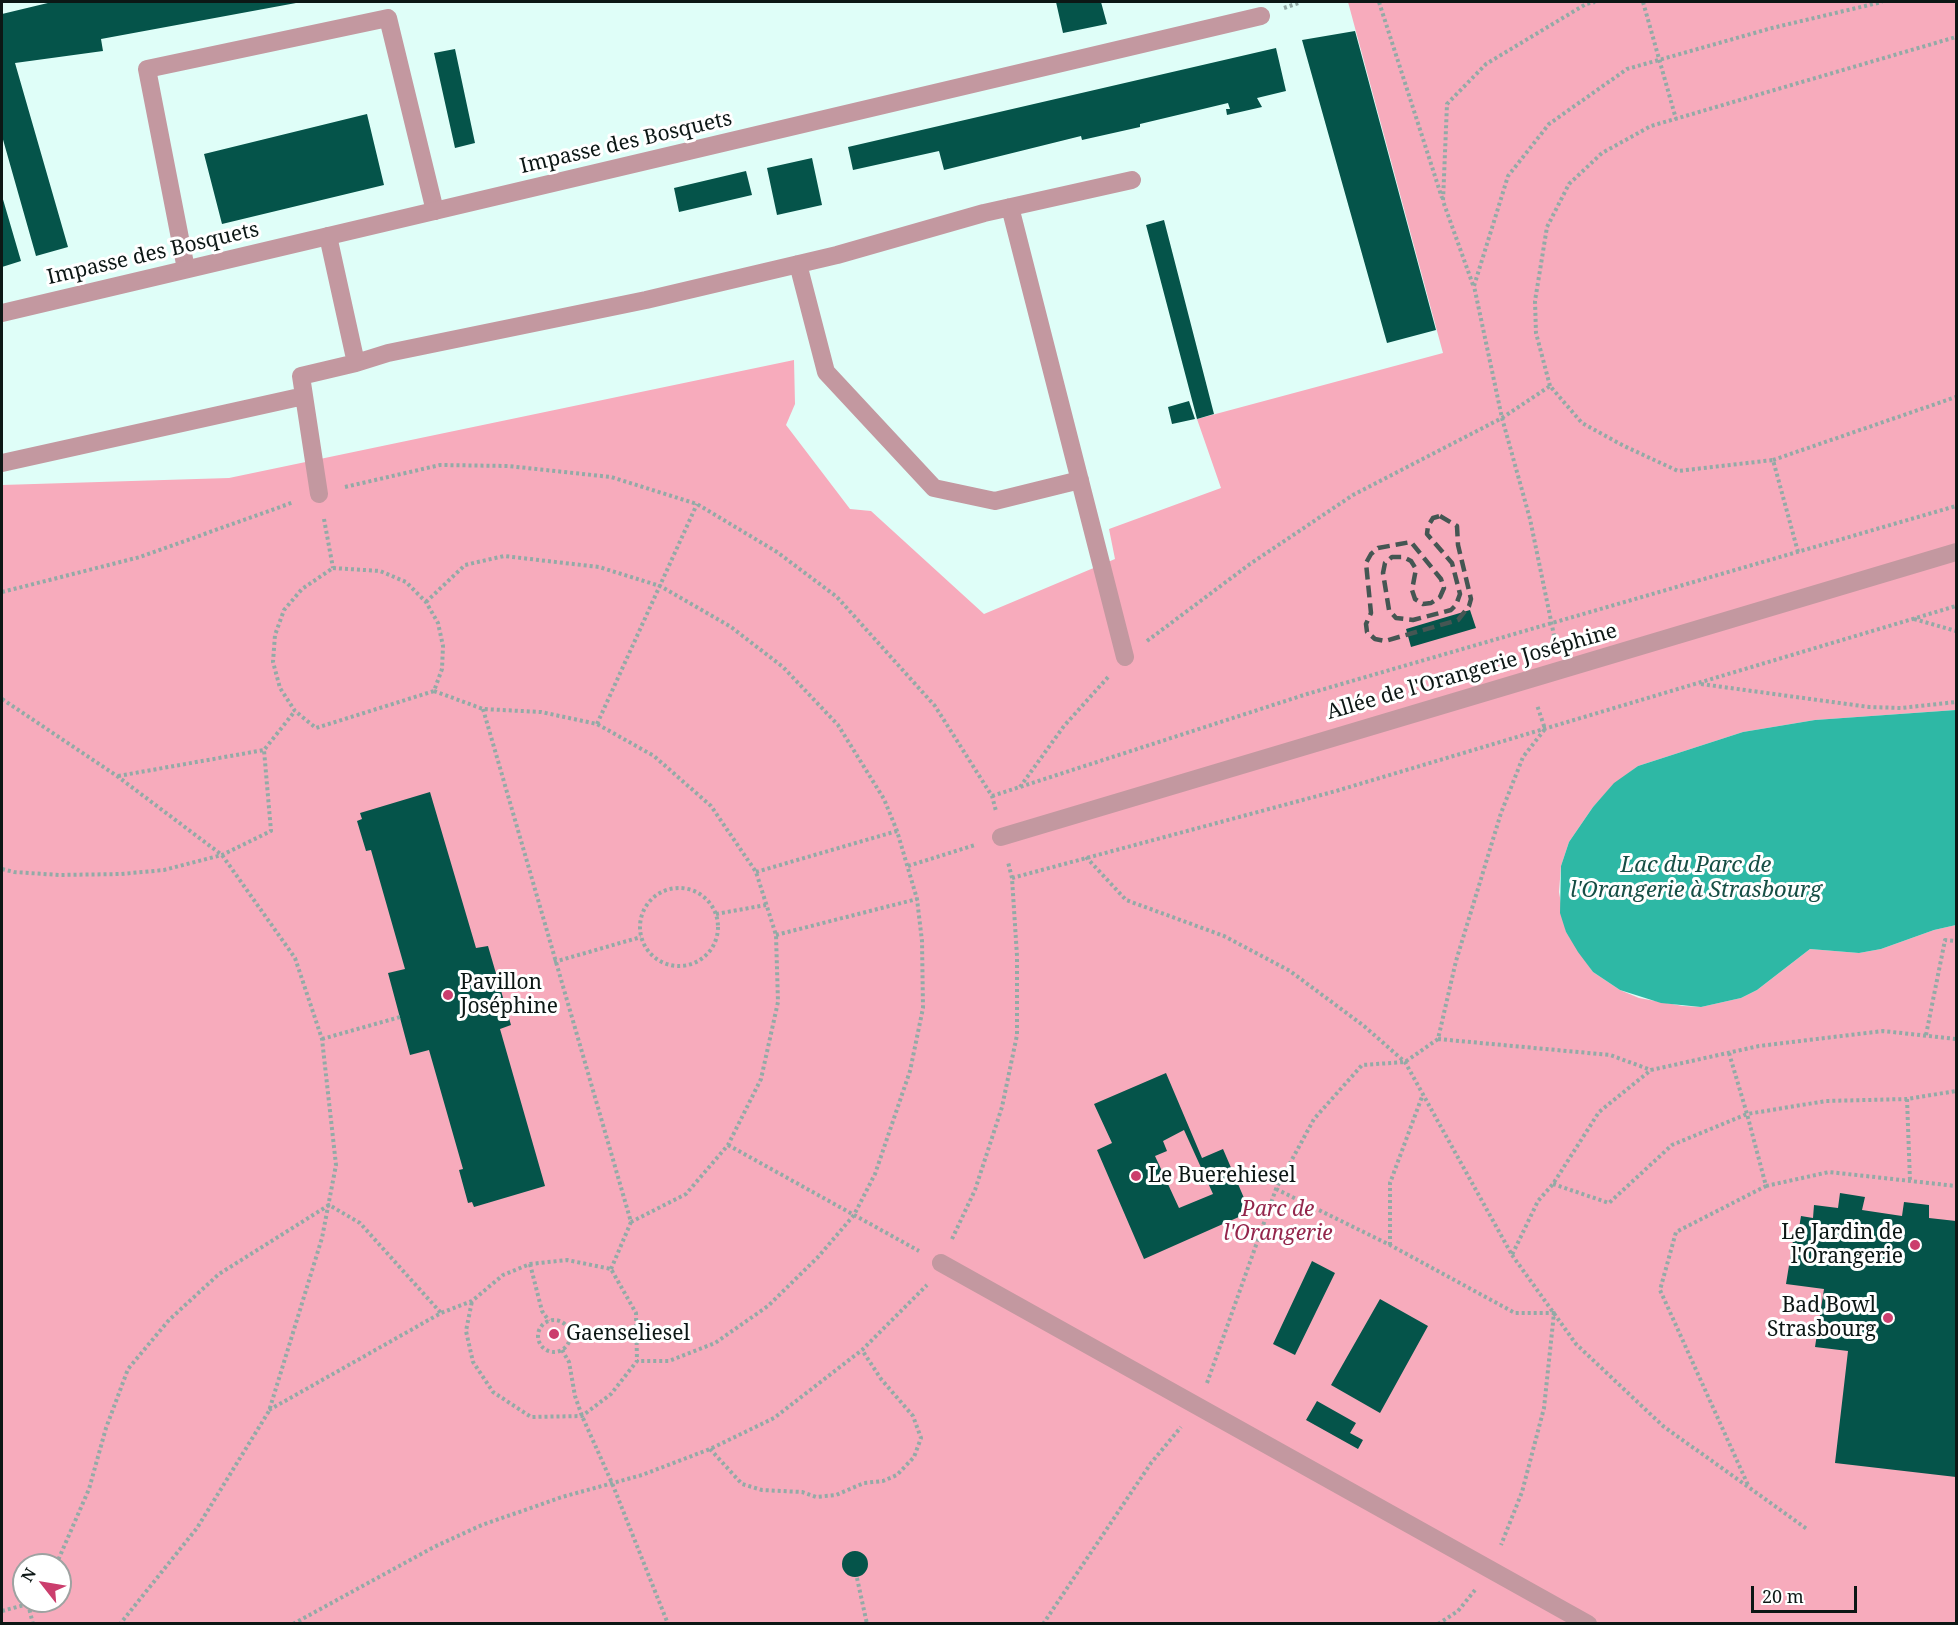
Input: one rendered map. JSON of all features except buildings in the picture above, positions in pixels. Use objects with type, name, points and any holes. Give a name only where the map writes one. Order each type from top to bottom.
[{"type":"street","name":"Impasse des Bosquets","points":[[2,313],[1261,16]]},
{"type":"street","points":[[186,269],[147,69],[388,18],[435,211]]},
{"type":"street","points":[[320,494],[301,376],[388,353],[646,300],[798,264],[1010,207],[1132,180]]},
{"type":"street","points":[[1010,207],[1125,657]]},
{"type":"street","points":[[328,236],[356,363]]},
{"type":"street","points":[[798,264],[826,372],[934,488],[995,501],[1080,480]]},
{"type":"street","points":[[2,463],[304,396]]},
{"type":"street","name":"Allée de l'Orangerie Joséphine","points":[[1001,837],[1956,552]]},
{"type":"street","points":[[941,1263],[1588,1623]]},
{"type":"path","points":[[1379,2],[1443,201],[1474,286],[1502,418],[1530,519],[1563,669]]},
{"type":"path","points":[[1443,201],[1447,104],[1486,64],[1586,4],[1595,2]]},
{"type":"path","points":[[1643,2],[1676,119]]},
{"type":"path","points":[[1474,286],[1508,176],[1549,124],[1627,69],[1772,28],[1882,2]]},
{"type":"path","points":[[1956,37],[1651,126],[1602,153],[1569,184],[1547,227],[1535,301],[1536,333],[1550,386],[1582,423],[1678,471],[1773,460],[1956,397]]},
{"type":"path","points":[[1020,787],[1064,726],[1125,657],[1250,564],[1353,495],[1502,418],[1550,386]]},
{"type":"path","points":[[1773,460],[1798,552]]},
{"type":"path","points":[[2,592],[140,557],[320,494],[441,465],[508,466],[611,477],[697,504],[777,552],[837,597],[935,706],[992,796],[1012,878],[1017,956],[1017,1035],[1002,1107],[979,1179],[941,1263],[925,1287],[862,1350],[774,1419],[710,1449],[612,1484],[562,1497],[482,1525],[434,1547],[293,1623]]},
{"type":"path","points":[[320,494],[333,568]]},
{"type":"path","points":[[597,724],[697,504]]},
{"type":"path","points":[[992,796],[1307,694],[1956,506]]},
{"type":"path","points":[[426,602],[465,566],[504,556],[599,567],[660,586],[731,627],[783,667],[813,695],[838,725],[862,760],[884,799],[908,866],[917,899],[922,941],[923,1008],[910,1071],[875,1174],[854,1215],[818,1257],[768,1306],[715,1343],[669,1361],[637,1361]]},
{"type":"path","points":[[434,691],[441,669],[443,645],[438,623],[426,602],[406,582],[380,571],[333,568],[302,589],[284,610],[275,635],[273,662],[280,688],[295,711],[316,728],[434,691],[483,709],[541,712],[597,724],[654,756],[711,806],[756,872],[776,935],[778,1002],[761,1080],[728,1145],[686,1194],[631,1222]]},
{"type":"path","points":[[1012,878],[1336,791],[1956,606]]},
{"type":"path","points":[[1914,619],[1956,631]]},
{"type":"path","points":[[1697,684],[1869,707],[1901,708],[1956,702]]},
{"type":"path","points":[[2,699],[117,776],[222,855],[295,958],[322,1039],[336,1165],[329,1205],[307,1290],[269,1411],[197,1528],[120,1623]]},
{"type":"path","points":[[483,709],[631,1222],[611,1269]]},
{"type":"path","points":[[117,776],[264,750],[295,711]]},
{"type":"path","points":[[1438,1039],[1456,962],[1501,813],[1523,757],[1545,729]]},
{"type":"path","points":[[2,869],[59,875],[121,874],[164,870],[222,855],[271,831],[264,750]]},
{"type":"path","points":[[756,872],[897,831]]},
{"type":"path","points":[[908,866],[1001,837]]},
{"type":"path","points":[[1086,857],[1126,900],[1224,936],[1290,971],[1364,1026],[1405,1062],[1512,1255],[1576,1344],[1663,1426],[1807,1529]]},
{"type":"path","points":[[674,888],[687,888],[700,894],[710,902],[716,914],[718,927],[714,945],[702,959],[690,965],[678,967],[660,961],[646,949],[641,937],[639,924],[646,905],[661,892],[674,888]]},
{"type":"path","points":[[776,935],[917,899]]},
{"type":"path","points":[[716,914],[766,905]]},
{"type":"path","points":[[555,962],[641,937]]},
{"type":"path","points":[[1926,1035],[1946,940],[1956,941]]},
{"type":"path","points":[[322,1039],[400,1017]]},
{"type":"path","points":[[1512,1255],[1538,1201],[1553,1184],[1599,1112],[1651,1070],[1759,1046],[1883,1031],[1956,1039]]},
{"type":"path","points":[[1043,1623],[1151,1463],[1198,1407],[1276,1189],[1314,1119],[1362,1065],[1405,1062],[1438,1039],[1610,1055],[1651,1070]]},
{"type":"path","points":[[1729,1053],[1766,1186]]},
{"type":"path","points":[[1553,1184],[1609,1203],[1672,1145],[1747,1114],[1827,1101],[1907,1100],[1956,1091]]},
{"type":"path","points":[[1390,1245],[1390,1183],[1423,1094]]},
{"type":"path","points":[[1907,1100],[1910,1181]]},
{"type":"path","points":[[728,1145],[941,1263]]},
{"type":"path","points":[[1748,1485],[1660,1290],[1676,1232],[1766,1186],[1829,1172],[1956,1185]]},
{"type":"path","points":[[1276,1189],[1390,1245],[1515,1314],[1554,1313]]},
{"type":"path","points":[[329,1205],[360,1223],[441,1313]]},
{"type":"path","points":[[61,1553],[89,1489],[106,1428],[128,1369],[169,1320],[219,1274],[329,1205]]},
{"type":"path","points":[[269,1411],[441,1313],[472,1301],[503,1275],[530,1264],[567,1260],[611,1269],[636,1313],[637,1361],[611,1394],[582,1416],[531,1417],[493,1392],[472,1362],[466,1331],[472,1301]]},
{"type":"path","points":[[530,1264],[542,1311],[549,1321],[564,1323],[570,1331],[569,1342],[562,1350],[547,1350],[540,1343],[538,1332],[549,1321]]},
{"type":"path","points":[[1438,1623],[1458,1611],[1491,1570],[1522,1492],[1544,1408],[1554,1313]]},
{"type":"path","points":[[562,1350],[569,1362],[575,1396],[582,1416],[668,1623]]},
{"type":"path","points":[[710,1449],[742,1484],[770,1491],[802,1492],[816,1497],[836,1496],[864,1483],[883,1481],[897,1475],[914,1457],[921,1437],[913,1416],[881,1379],[862,1350]]},
{"type":"path","points":[[856,1578],[867,1623]]},
{"type":"green space","name":"Parc de l'Orangerie","points":[[1348,2],[1956,2],[1956,710],[1815,720],[1743,732],[1638,766],[1614,784],[1593,807],[1569,842],[1561,866],[1559,892],[1566,932],[1593,972],[1620,990],[1639,998],[1683,1006],[1701,1007],[1741,998],[1757,990],[1810,949],[1859,953],[1881,949],[1934,930],[1956,925],[1956,1623],[2,1623],[2,485],[229,478],[794,360],[795,404],[786,425],[850,509],[871,511],[984,614],[1115,559],[1109,529],[1221,488],[1197,419],[1443,353]]},
{"type":"water","name":"Lac du Parc de l'Orangerie à Strasbourg","points":[[1956,710],[1956,925],[1934,930],[1881,949],[1859,953],[1810,949],[1757,990],[1741,998],[1701,1007],[1661,1003],[1620,990],[1593,972],[1578,952],[1566,932],[1560,913],[1561,866],[1569,842],[1593,807],[1614,783],[1638,766],[1743,732],[1815,720]]},
{"type":"railway","points":[[1440,516],[1457,526],[1458,545],[1471,599],[1469,606],[1458,620],[1385,641],[1375,639],[1367,632],[1366,624],[1371,613],[1366,563],[1378,548],[1411,542],[1441,579],[1444,588],[1440,597],[1431,603],[1423,604],[1415,599],[1412,590],[1416,569],[1411,561],[1403,557],[1392,557],[1385,563],[1383,573],[1389,610],[1396,618],[1413,620],[1451,610],[1456,605],[1460,594],[1452,563],[1427,534],[1428,526],[1433,518],[1440,516]]},
{"type":"place","name":"Pavillon Joséphine","points":[[448,995]]},
{"type":"place","name":"Le Buerehiesel","points":[[1136,1176]]},
{"type":"place","name":"Le Jardin de l'Orangerie","points":[[1915,1245]]},
{"type":"place","name":"Bad Bowl Strasbourg","points":[[1888,1318]]},
{"type":"place","name":"Gaenseliesel","points":[[554,1334]]}]
